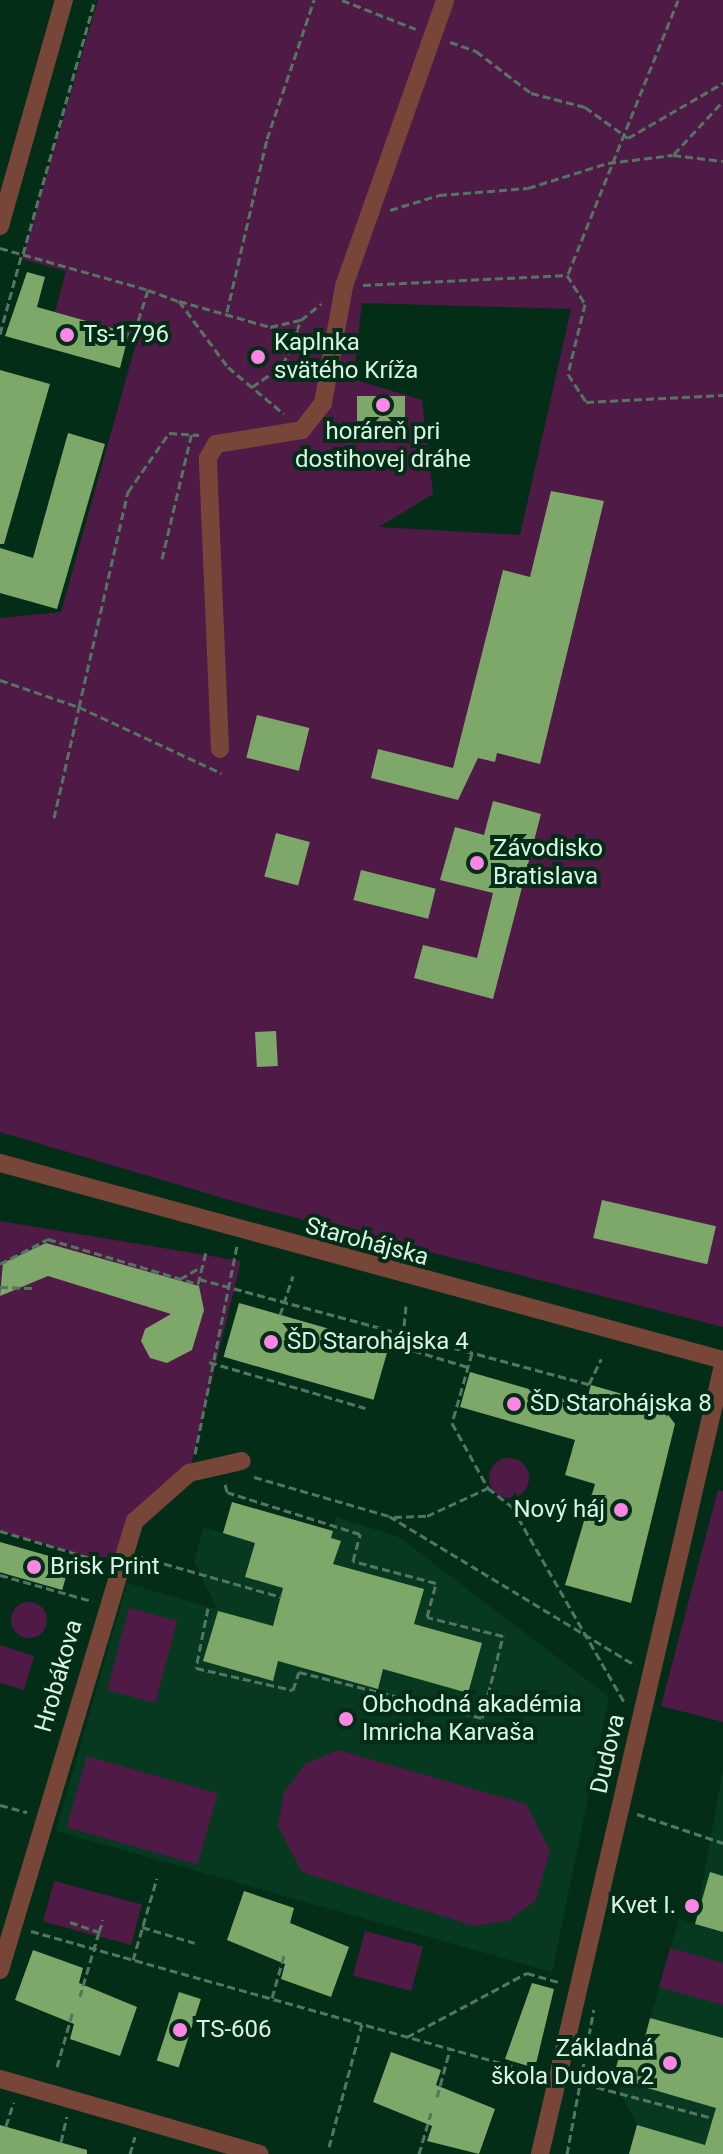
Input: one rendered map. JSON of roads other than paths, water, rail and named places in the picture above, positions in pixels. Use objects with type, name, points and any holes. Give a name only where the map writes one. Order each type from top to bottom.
[{"type":"street","points":[[0,226],[64,0]]},
{"type":"street","points":[[220,749],[208,458],[216,444],[302,430],[323,403],[344,286],[445,0]]},
{"type":"street","name":"Starohájska","points":[[0,1163],[723,1362]]},
{"type":"street","name":"Dudova","points":[[540,2154],[723,1362]]},
{"type":"street","name":"Hrobákova","points":[[0,1970],[119,1558],[135,1521],[189,1473],[215,1461],[245,1468]]},
{"type":"street","points":[[0,2079],[259,2154]]},
{"type":"place","name":"Ts-1796","points":[[67,335]]},
{"type":"place","name":"Kaplnka svätého Kríža","points":[[258,357]]},
{"type":"place","name":"horáreň pri dostihovej dráhe","points":[[383,405]]},
{"type":"place","name":"Závodisko Bratislava","points":[[477,863]]},
{"type":"place","name":"ŠD Starohájska 4","points":[[271,1342]]},
{"type":"place","name":"ŠD Starohájska 8","points":[[514,1404]]},
{"type":"place","name":"Nový háj","points":[[621,1510]]},
{"type":"place","name":"Brisk Print","points":[[34,1567]]},
{"type":"place","name":"Obchodná akadémia Imricha Karvaša","points":[[346,1719]]},
{"type":"place","name":"Kvet I.","points":[[692,1906]]},
{"type":"place","name":"TS-606","points":[[180,2030]]},
{"type":"place","name":"Základná škola Dudova 2","points":[[670,2063]]}]
